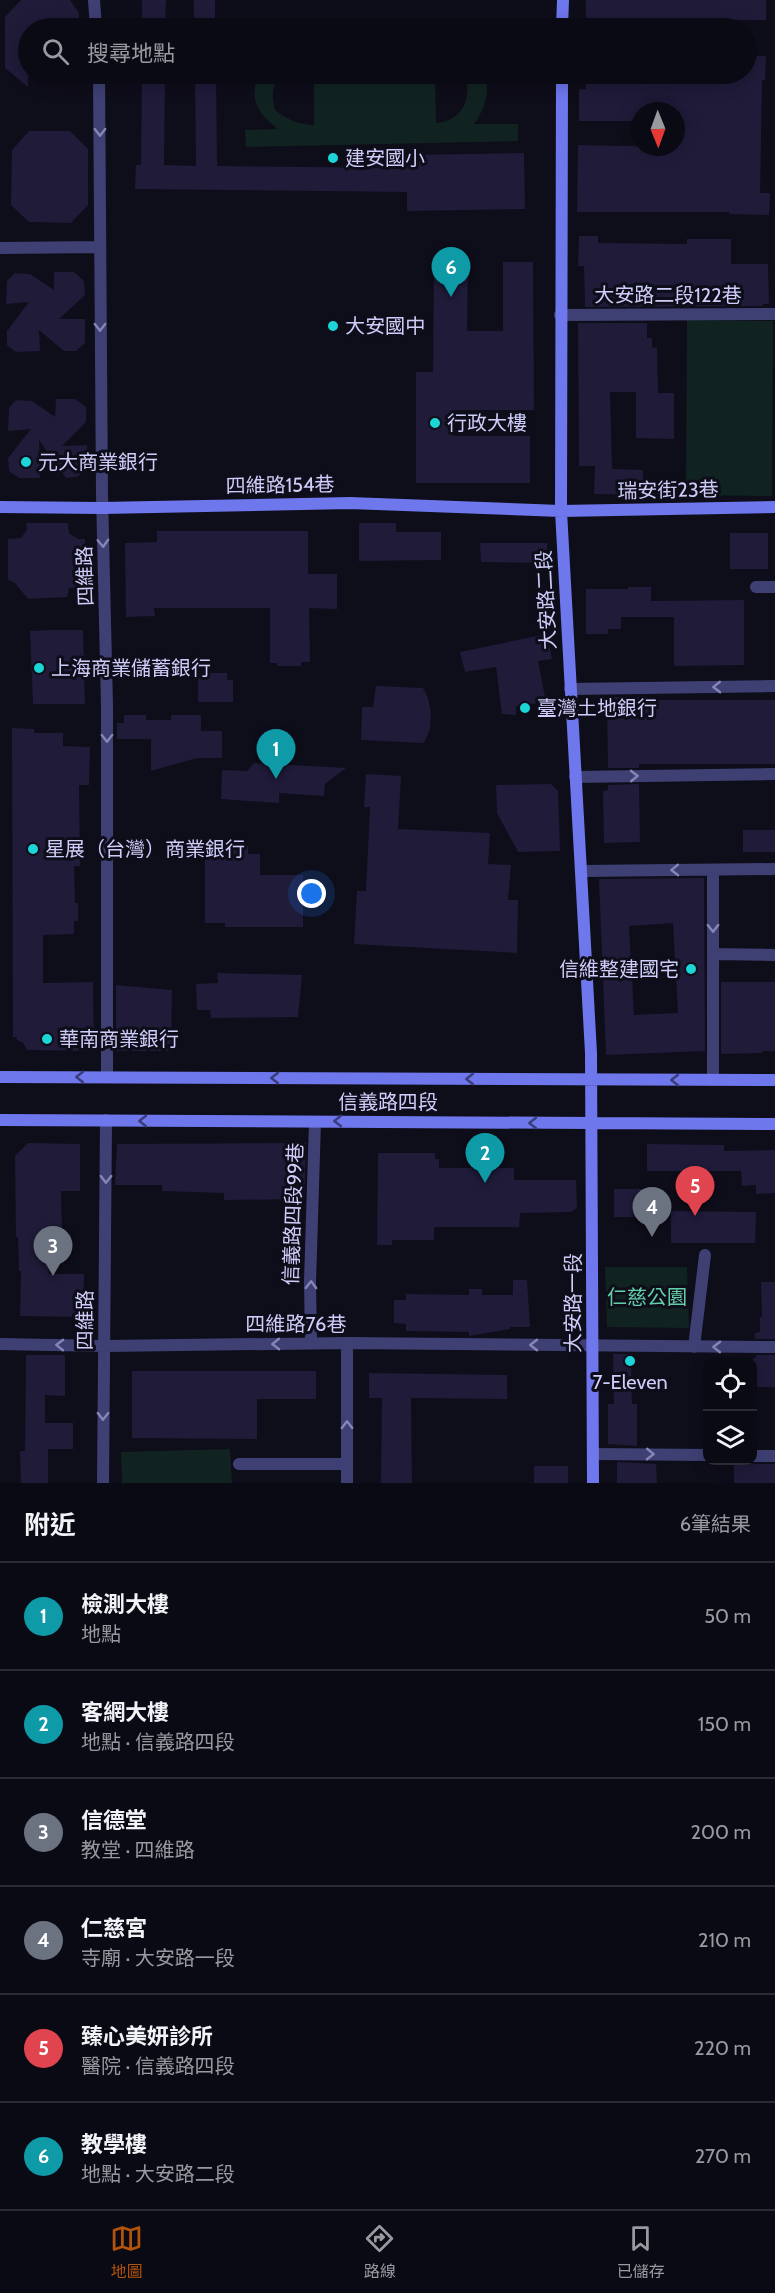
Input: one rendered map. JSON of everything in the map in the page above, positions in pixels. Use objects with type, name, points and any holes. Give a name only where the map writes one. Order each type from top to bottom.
[{"type":"street","points":[[94,0],[95,18]]},
{"type":"street","points":[[562,18],[563,0]]},
{"type":"street","name":"四維路","points":[[99,84],[102,508],[107,706],[107,1077]]},
{"type":"street","name":"大安路二段","points":[[562,84],[561,511],[589,996],[591,1123]]},
{"type":"street","points":[[0,248],[100,247]]},
{"type":"street","name":"大安路二段122巷","points":[[560,315],[775,314]]},
{"type":"street","name":"四維路154巷","points":[[0,507],[102,508],[350,502],[561,511]]},
{"type":"street","name":"瑞安街23巷","points":[[561,511],[775,507]]},
{"type":"street","points":[[756,587],[775,587]]},
{"type":"street","points":[[570,689],[775,686]]},
{"type":"street","points":[[575,777],[775,774]]},
{"type":"street","points":[[581,871],[775,869]]},
{"type":"street","points":[[713,870],[713,1080]]},
{"type":"street","points":[[713,954],[775,955]]},
{"type":"street","name":"信義路四段","points":[[0,1077],[775,1080]]},
{"type":"street","name":"信義路四段","points":[[0,1120],[775,1124]]},
{"type":"street","name":"四維路","points":[[103,1483],[106,1120]]},
{"type":"street","name":"信義路四段99巷","points":[[311,1343],[310,1282],[315,1122]]},
{"type":"street","name":"大安路一段","points":[[591,1123],[593,1483]]},
{"type":"street","points":[[694,1347],[705,1255]]},
{"type":"street","points":[[347,1343],[347,1483]]},
{"type":"street","name":"四維路76巷","points":[[0,1344],[104,1346],[347,1343],[775,1347]]},
{"type":"street","points":[[593,1454],[703,1455]]},
{"type":"street","points":[[757,1456],[775,1456]]},
{"type":"street","points":[[239,1464],[347,1464]]},
{"type":"green space","points":[[256,84],[275,84],[273,90],[275,110],[293,121],[314,125],[314,84],[435,84],[436,123],[453,118],[459,113],[466,100],[467,84],[486,84],[481,113],[474,124],[518,124],[518,141],[246,147],[245,130],[278,129],[260,112],[255,91]]},
{"type":"green space","points":[[687,320],[773,321],[772,496],[686,495]]},
{"type":"green space","name":"仁慈公園","points":[[605,1267],[687,1267],[689,1328],[607,1327]]},
{"type":"green space","points":[[230,1449],[232,1483],[122,1483],[121,1452]]},
{"type":"building","points":[[21,0],[70,0],[79,13],[79,18],[18,18],[18,79],[5,68],[5,17]]},
{"type":"building","points":[[142,0],[166,0],[165,18],[142,18]]},
{"type":"building","points":[[194,0],[215,0],[215,18],[194,18]]},
{"type":"building","points":[[586,0],[766,0],[766,20],[757,20],[757,18],[586,18]]},
{"type":"building","points":[[757,56],[766,56],[765,80],[762,80],[760,193],[770,193],[769,215],[729,214],[729,212],[577,212],[578,145],[631,146],[631,156],[685,156],[685,102],[631,102],[631,121],[579,121],[579,89],[586,89],[586,84],[757,84]]},
{"type":"building","points":[[142,84],[165,84],[164,165],[196,166],[195,84],[216,84],[217,166],[407,168],[407,155],[524,153],[525,209],[407,211],[407,192],[135,189],[136,165],[141,165]]},
{"type":"building","points":[[29,131],[70,131],[88,149],[88,205],[71,223],[29,222],[11,205],[12,150]]},
{"type":"building","points":[[579,236],[598,236],[598,243],[687,244],[687,239],[731,239],[731,264],[768,264],[769,304],[763,304],[763,306],[585,307],[584,266],[578,266]]},
{"type":"building","points":[[434,261],[468,262],[467,331],[503,331],[503,262],[533,262],[534,410],[453,410],[453,436],[530,436],[530,483],[416,483],[416,372],[433,372]]},
{"type":"building","points":[[54,272],[74,272],[84,281],[85,295],[59,319],[85,319],[85,343],[76,351],[64,351],[39,330],[40,351],[16,352],[7,345],[7,331],[29,302],[6,304],[7,281],[15,273],[30,274],[54,290]]},
{"type":"building","points":[[578,323],[647,323],[647,338],[652,338],[652,348],[657,347],[658,393],[674,393],[674,439],[636,438],[636,392],[610,392],[612,469],[643,470],[643,495],[594,494],[595,466],[579,466]]},
{"type":"building","points":[[56,399],[75,399],[86,407],[86,422],[62,446],[87,445],[86,470],[77,477],[66,478],[39,440],[40,478],[19,478],[9,471],[8,458],[31,429],[8,431],[9,408],[16,400],[32,401],[55,417]]},
{"type":"building","points":[[26,523],[68,523],[69,533],[78,539],[85,539],[86,581],[77,582],[76,588],[69,588],[67,597],[28,599],[15,583],[8,580],[8,539],[21,538],[27,530]]},
{"type":"building","points":[[359,523],[396,523],[396,532],[441,532],[441,560],[359,561]]},
{"type":"building","points":[[157,531],[308,531],[308,574],[337,574],[337,609],[309,608],[310,662],[301,662],[301,666],[277,666],[277,663],[270,663],[270,608],[154,608],[155,616],[126,617],[125,543],[157,542]]},
{"type":"building","points":[[730,533],[768,533],[768,569],[730,569]]},
{"type":"building","points":[[480,543],[547,543],[547,563],[481,562]]},
{"type":"building","points":[[628,587],[651,587],[651,601],[744,600],[744,665],[674,666],[674,617],[621,617],[621,629],[608,629],[608,634],[586,634],[586,589],[628,589]]},
{"type":"building","points":[[83,630],[85,704],[33,704],[30,631]]},
{"type":"building","points":[[547,634],[552,659],[538,661],[546,702],[516,706],[516,715],[502,714],[496,667],[465,672],[460,652]]},
{"type":"building","points":[[198,673],[227,673],[227,680],[233,680],[233,702],[198,702]]},
{"type":"building","points":[[376,686],[423,688],[431,713],[430,729],[424,743],[361,740],[362,707],[373,707]]},
{"type":"building","points":[[607,697],[639,697],[639,700],[775,700],[775,764],[639,764],[639,768],[608,768]]},
{"type":"building","points":[[124,715],[146,715],[146,720],[171,720],[171,715],[201,715],[201,731],[222,731],[222,758],[197,758],[151,771],[151,739],[117,739],[117,723],[124,723]]},
{"type":"building","points":[[12,728],[34,729],[34,733],[63,733],[63,746],[90,747],[89,785],[79,785],[80,866],[74,866],[78,921],[74,921],[74,934],[43,935],[43,983],[93,982],[94,1051],[27,1050],[23,1043],[17,1040],[17,1037],[13,1037]]},
{"type":"building","points":[[254,763],[346,768],[325,784],[324,796],[279,793],[279,803],[221,799],[222,770],[247,771]]},
{"type":"building","points":[[366,774],[401,776],[398,829],[490,833],[488,864],[511,865],[508,900],[518,900],[517,953],[354,944],[357,891],[366,891],[370,807],[364,807]]},
{"type":"building","points":[[551,784],[558,791],[560,851],[518,852],[497,813],[496,785]]},
{"type":"building","points":[[639,784],[640,842],[604,843],[603,791],[608,790],[608,785]]},
{"type":"building","points":[[743,830],[775,830],[775,852],[743,852]]},
{"type":"building","points":[[205,846],[248,846],[248,854],[260,854],[260,875],[303,875],[303,927],[225,927],[225,923],[205,923]]},
{"type":"building","name":"信維整建國宅","points":[[704,878],[705,1051],[606,1055],[599,879]],"holes":[[[673,923],[678,1013],[634,1015],[629,926]]]},
{"type":"building","points":[[217,973],[302,975],[298,1017],[211,1018],[210,1010],[197,1010],[196,984],[218,983]]},
{"type":"building","points":[[721,982],[775,982],[775,1051],[721,1054]]},
{"type":"building","points":[[116,985],[172,990],[171,1051],[116,1051]]},
{"type":"building","points":[[28,1143],[80,1144],[80,1191],[61,1191],[62,1236],[48,1236],[49,1274],[84,1274],[83,1317],[20,1316],[21,1271],[19,1271],[18,1237],[16,1237],[15,1156]]},
{"type":"building","points":[[306,1143],[304,1199],[224,1200],[224,1193],[162,1191],[162,1185],[115,1185],[117,1144]]},
{"type":"building","points":[[647,1144],[724,1145],[724,1151],[775,1150],[775,1193],[756,1194],[756,1185],[742,1186],[741,1171],[647,1171]]},
{"type":"building","points":[[378,1153],[435,1153],[435,1159],[439,1159],[439,1168],[514,1168],[514,1180],[576,1180],[577,1208],[571,1212],[520,1213],[519,1227],[434,1227],[434,1240],[392,1240],[392,1245],[377,1245]]},
{"type":"building","points":[[614,1189],[647,1189],[647,1217],[614,1217]]},
{"type":"building","points":[[671,1211],[756,1212],[755,1243],[671,1243]]},
{"type":"building","points":[[513,1280],[527,1280],[530,1327],[510,1327],[510,1329],[469,1336],[469,1332],[406,1331],[406,1324],[394,1323],[394,1300],[406,1300],[406,1294],[469,1295],[469,1289],[482,1289],[482,1295],[513,1295]]},
{"type":"building","points":[[761,1282],[775,1282],[775,1339],[755,1339],[755,1333],[760,1332],[760,1317],[762,1317]]},
{"type":"building","points":[[613,1354],[631,1354],[632,1404],[637,1404],[637,1446],[608,1444],[608,1404],[614,1404]]},
{"type":"building","points":[[26,1355],[65,1355],[65,1396],[45,1395],[45,1423],[73,1423],[73,1449],[48,1449],[48,1483],[21,1483],[20,1451],[25,1451]]},
{"type":"building","points":[[756,1355],[775,1355],[775,1387],[757,1387]]},
{"type":"building","points":[[132,1371],[316,1371],[316,1399],[257,1399],[257,1439],[132,1438]]},
{"type":"building","points":[[369,1373],[507,1375],[507,1399],[411,1398],[412,1483],[381,1483],[382,1398],[369,1398]]},
{"type":"building","points":[[617,1462],[656,1464],[657,1483],[617,1483]]},
{"type":"building","points":[[775,1464],[775,1483],[734,1483],[734,1465]]},
{"type":"building","points":[[534,1466],[568,1466],[568,1483],[534,1483]]},
{"type":"place","name":"建安國小","points":[[333,158]]},
{"type":"place","name":"教學樓","points":[[451,297]]},
{"type":"place","name":"大安國中","points":[[333,326]]},
{"type":"place","name":"行政大樓","points":[[435,423]]},
{"type":"place","name":"元大商業銀行","points":[[26,462]]},
{"type":"place","name":"上海商業儲蓄銀行","points":[[39,668]]},
{"type":"place","name":"臺灣土地銀行","points":[[525,708]]},
{"type":"place","name":"檢測大樓","points":[[276,779]]},
{"type":"place","name":"星展（台灣）商業銀行","points":[[33,849]]},
{"type":"place","name":"信維整建國宅","points":[[691,969]]},
{"type":"place","name":"華南商業銀行","points":[[47,1039]]},
{"type":"place","name":"客網大樓","points":[[485,1183]]},
{"type":"place","name":"臻心美妍診所","points":[[695,1216]]},
{"type":"place","name":"仁慈宮","points":[[652,1237]]},
{"type":"place","name":"信德堂","points":[[53,1276]]},
{"type":"place","name":"7-Eleven","points":[[630,1361]]}]
